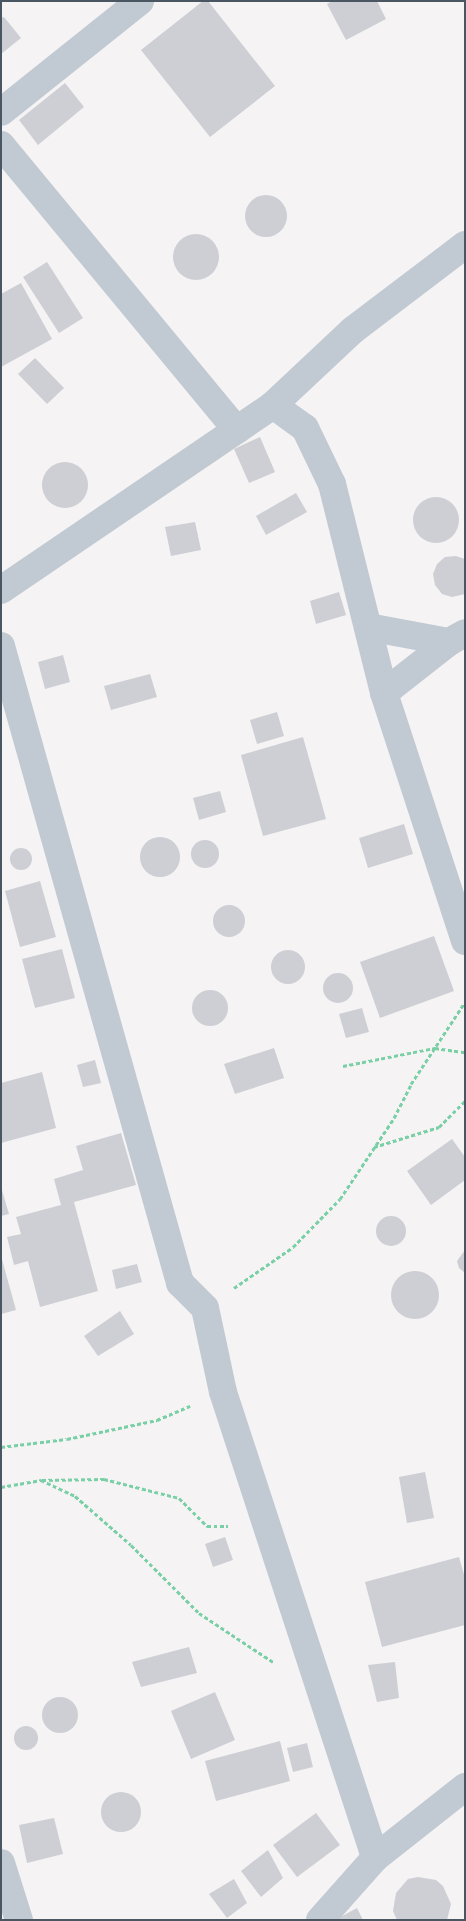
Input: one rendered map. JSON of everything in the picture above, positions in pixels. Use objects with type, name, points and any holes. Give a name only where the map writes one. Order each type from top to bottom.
[{"type":"street","points":[[1,112],[140,1]]},
{"type":"street","points":[[1,145],[238,430]]},
{"type":"street","points":[[1,590],[273,405],[352,330],[465,245]]},
{"type":"street","points":[[273,405],[306,428],[332,484],[384,693],[465,941]]},
{"type":"street","points":[[368,627],[457,638]]},
{"type":"street","points":[[384,693],[457,638]]},
{"type":"street","points":[[1,646],[180,1283],[205,1308],[223,1392],[376,1858]]},
{"type":"street","points":[[320,1920],[376,1858],[465,1787]]},
{"type":"street","points":[[1,1862],[18,1920]]},
{"type":"path","points":[[205,1308],[293,1247],[340,1199],[394,1118],[411,1084],[465,1002]]},
{"type":"path","points":[[343,1066],[435,1048],[465,1052]]},
{"type":"path","points":[[374,1148],[439,1126],[465,1101]]},
{"type":"path","points":[[1,1447],[67,1439],[157,1420]]},
{"type":"path","points":[[1,1487],[41,1480],[104,1479],[179,1498],[207,1526],[266,1525]]},
{"type":"path","points":[[41,1480],[75,1496],[131,1545],[199,1613],[321,1692]]},
{"type":"building","points":[[203,1],[208,1],[275,86],[210,137],[141,50]]},
{"type":"building","points":[[332,1],[377,1],[386,19],[346,40],[327,4]]},
{"type":"building","points":[[4,17],[21,38],[1,54],[1,18]]},
{"type":"building","points":[[65,83],[84,107],[38,145],[19,120]]},
{"type":"building","points":[[266,195],[281,201],[287,216],[281,231],[266,237],[251,231],[245,216],[251,201]]},
{"type":"building","points":[[201,234],[213,240],[218,248],[218,266],[213,274],[205,279],[191,280],[179,274],[174,266],[173,252],[179,240],[187,235]]},
{"type":"building","points":[[47,262],[83,318],[59,333],[23,277]]},
{"type":"building","points":[[21,283],[52,339],[1,367],[1,294]]},
{"type":"building","points":[[35,358],[64,388],[47,404],[18,374]]},
{"type":"building","points":[[260,437],[275,472],[249,483],[234,449]]},
{"type":"building","points":[[70,462],[82,468],[87,476],[87,494],[82,502],[74,507],[60,508],[48,502],[43,494],[42,480],[48,468],[56,463]]},
{"type":"building","points":[[296,493],[307,512],[266,535],[256,516]]},
{"type":"building","points":[[441,497],[453,503],[458,511],[458,529],[453,537],[445,542],[431,543],[419,537],[414,529],[413,515],[419,503],[427,498]]},
{"type":"building","points":[[195,522],[201,550],[171,556],[165,527]]},
{"type":"building","points":[[456,556],[465,559],[465,594],[452,597],[442,594],[435,585],[433,574],[437,564],[445,557]]},
{"type":"building","points":[[339,592],[346,615],[316,624],[310,601]]},
{"type":"building","points":[[63,655],[70,682],[45,689],[38,662]]},
{"type":"building","points":[[150,674],[157,697],[111,710],[104,686]]},
{"type":"building","points":[[277,712],[284,736],[257,744],[250,720]]},
{"type":"building","points":[[303,737],[326,819],[263,836],[241,755]]},
{"type":"building","points":[[220,791],[226,812],[199,820],[193,798]]},
{"type":"building","points":[[404,824],[413,854],[368,868],[359,838]]},
{"type":"building","points":[[164,837],[171,840],[177,846],[180,857],[179,865],[171,874],[164,877],[156,877],[149,874],[141,865],[140,853],[143,846],[152,838]]},
{"type":"building","points":[[205,840],[215,844],[219,854],[215,864],[205,868],[195,864],[191,854],[195,844]]},
{"type":"building","points":[[21,848],[29,851],[32,859],[29,867],[21,870],[13,867],[10,859],[13,851]]},
{"type":"building","points":[[40,881],[56,937],[20,947],[5,891]]},
{"type":"building","points":[[229,905],[240,910],[245,921],[240,932],[229,937],[218,932],[213,921],[218,910]]},
{"type":"building","points":[[434,936],[454,991],[380,1018],[360,962]]},
{"type":"building","points":[[62,949],[75,998],[35,1008],[22,959]]},
{"type":"building","points":[[288,950],[295,951],[300,955],[304,960],[304,974],[300,979],[295,983],[288,984],[281,983],[276,979],[272,974],[271,967],[272,960],[276,955],[281,951]]},
{"type":"building","points":[[338,973],[349,977],[353,988],[349,999],[338,1003],[327,999],[323,988],[327,977]]},
{"type":"building","points":[[210,990],[223,995],[228,1008],[223,1021],[210,1026],[197,1021],[192,1008],[197,995]]},
{"type":"building","points":[[362,1008],[369,1032],[346,1038],[339,1014]]},
{"type":"building","points":[[274,1048],[284,1078],[235,1094],[224,1064]]},
{"type":"building","points":[[95,1060],[101,1083],[83,1087],[77,1065]]},
{"type":"building","points":[[42,1072],[56,1128],[1,1143],[1,1083]]},
{"type":"building","points":[[121,1133],[136,1185],[74,1202],[98,1291],[40,1307],[28,1261],[14,1265],[7,1237],[21,1234],[16,1217],[61,1205],[54,1179],[83,1170],[76,1146]]},
{"type":"building","points":[[452,1139],[465,1157],[465,1180],[431,1205],[407,1171]]},
{"type":"building","points":[[1,1187],[9,1214],[1,1216]]},
{"type":"building","points":[[391,1216],[402,1220],[406,1231],[402,1242],[391,1246],[380,1242],[376,1231],[380,1220]]},
{"type":"building","points":[[465,1250],[465,1273],[459,1268],[457,1261]]},
{"type":"building","points":[[1,1256],[16,1310],[1,1314]]},
{"type":"building","points":[[137,1264],[142,1282],[116,1289],[112,1270]]},
{"type":"building","points":[[410,1271],[420,1271],[432,1278],[439,1290],[439,1300],[432,1312],[420,1319],[410,1319],[402,1315],[395,1308],[391,1300],[391,1290],[395,1282],[402,1275]]},
{"type":"building","points":[[120,1311],[134,1334],[98,1356],[84,1336]]},
{"type":"building","points":[[425,1472],[434,1518],[407,1523],[399,1477]]},
{"type":"building","points":[[225,1537],[233,1560],[213,1567],[205,1544]]},
{"type":"building","points":[[459,1557],[465,1578],[465,1625],[382,1647],[365,1582]]},
{"type":"building","points":[[189,1647],[197,1673],[141,1687],[132,1662]]},
{"type":"building","points":[[395,1662],[399,1698],[377,1702],[368,1665]]},
{"type":"building","points":[[215,1692],[235,1740],[191,1759],[171,1711]]},
{"type":"building","points":[[60,1697],[72,1703],[78,1715],[72,1727],[60,1733],[48,1727],[42,1715],[48,1703]]},
{"type":"building","points":[[26,1726],[35,1729],[38,1738],[35,1747],[26,1750],[17,1747],[14,1738],[17,1729]]},
{"type":"building","points":[[280,1741],[290,1781],[216,1801],[205,1761]]},
{"type":"building","points":[[307,1743],[313,1767],[293,1772],[287,1748]]},
{"type":"building","points":[[121,1792],[135,1798],[141,1812],[135,1826],[121,1832],[107,1826],[101,1812],[107,1798]]},
{"type":"building","points":[[316,1813],[340,1845],[297,1877],[273,1845]]},
{"type":"building","points":[[54,1818],[63,1854],[27,1863],[19,1825]]},
{"type":"building","points":[[268,1850],[283,1878],[261,1897],[241,1871]]},
{"type":"building","points":[[418,1877],[436,1880],[443,1886],[451,1904],[447,1920],[397,1920],[393,1911],[396,1893],[408,1879]]},
{"type":"building","points":[[234,1879],[247,1903],[227,1918],[209,1894]]},
{"type":"building","points":[[357,1908],[363,1920],[335,1920]]}]
